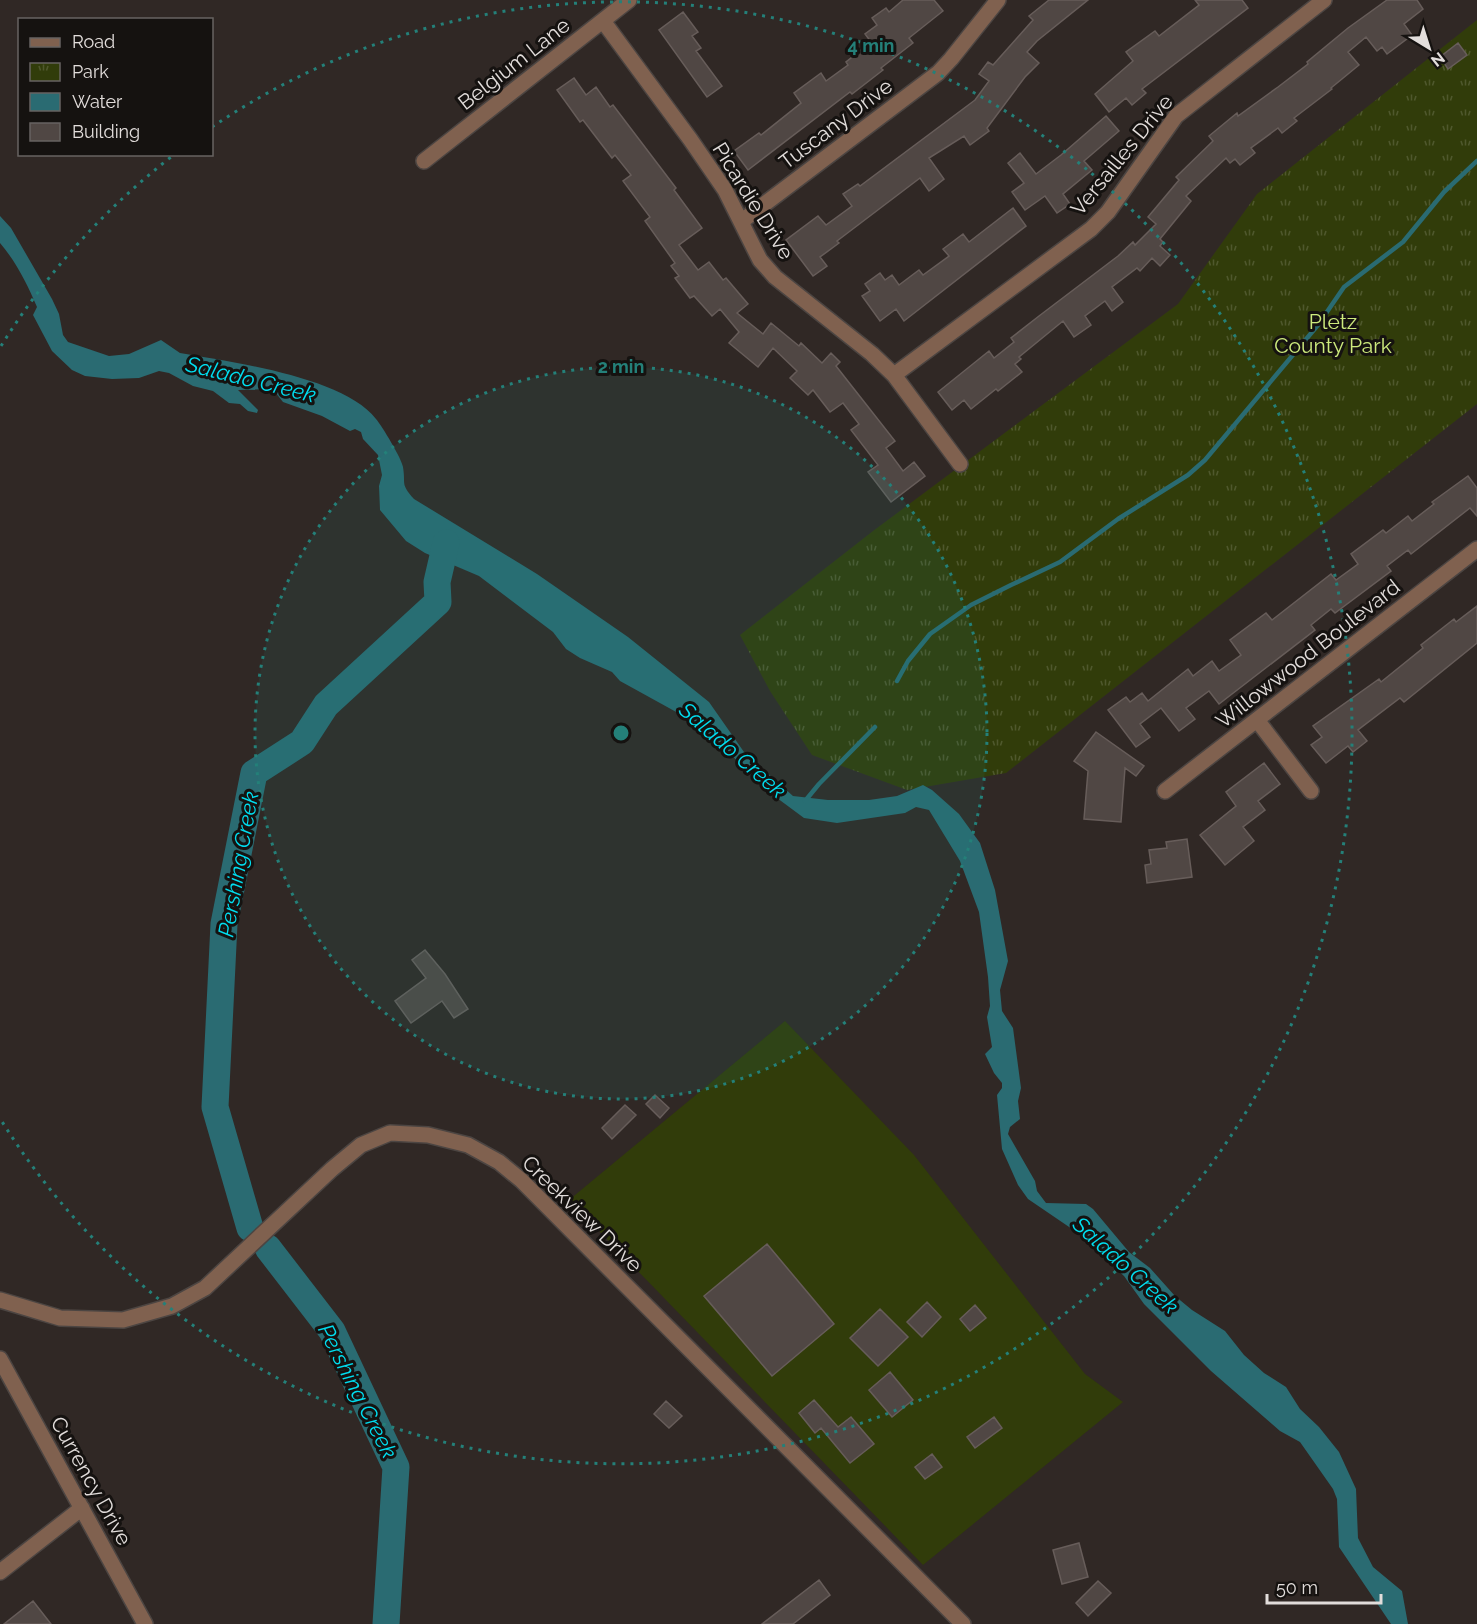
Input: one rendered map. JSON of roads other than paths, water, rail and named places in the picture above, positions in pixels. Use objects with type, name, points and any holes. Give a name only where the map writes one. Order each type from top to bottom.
[{"type":"street","name":"Belgium Lane","points":[[424,161],[629,0]]},
{"type":"street","name":"Tuscany Drive","points":[[742,221],[938,73],[998,0]]},
{"type":"street","name":"Versailles Drive","points":[[894,375],[1091,229],[1108,212],[1176,116],[1324,0]]},
{"type":"street","name":"Picardie Drive","points":[[603,21],[725,190],[760,260],[775,278],[872,354],[894,375],[960,464]]},
{"type":"street","name":"Willowwood Boulevard","points":[[1165,791],[1477,549]]},
{"type":"street","points":[[1257,720],[1311,791]]},
{"type":"street","name":"Creekview Drive","points":[[0,1300],[60,1318],[123,1320],[172,1306],[205,1288],[232,1265],[332,1168],[361,1145],[390,1133],[428,1135],[468,1145],[499,1162],[521,1180],[963,1624]]},
{"type":"street","name":"Currency Drive","points":[[0,1359],[145,1624]]},
{"type":"street","points":[[0,1572],[82,1508]]},
{"type":"water","name":"Salado Creek","points":[[0,216],[11,228],[52,299],[59,314],[63,335],[68,342],[109,356],[129,354],[161,340],[180,353],[285,374],[339,392],[360,404],[383,428],[402,463],[405,487],[414,499],[537,574],[628,637],[709,702],[744,752],[793,796],[828,800],[869,800],[897,796],[923,785],[959,814],[980,843],[995,890],[1008,961],[1000,990],[1002,1011],[1013,1028],[1021,1088],[1018,1101],[1020,1119],[1010,1127],[1008,1134],[1035,1181],[1037,1191],[1046,1203],[1086,1204],[1093,1209],[1129,1252],[1150,1268],[1175,1296],[1225,1331],[1244,1355],[1264,1373],[1286,1387],[1300,1409],[1319,1427],[1339,1452],[1356,1489],[1358,1538],[1373,1567],[1402,1591],[1408,1624],[1391,1624],[1339,1547],[1337,1499],[1333,1489],[1300,1442],[1280,1431],[1211,1371],[1144,1304],[1124,1276],[1075,1231],[1028,1199],[1018,1185],[1002,1149],[997,1095],[1002,1088],[1002,1083],[994,1073],[985,1054],[992,1047],[987,1017],[990,1006],[988,977],[979,912],[960,861],[929,810],[916,807],[905,813],[837,823],[804,818],[777,798],[698,724],[620,681],[612,672],[566,649],[553,632],[479,576],[425,553],[406,541],[380,510],[379,486],[382,475],[378,455],[363,439],[361,432],[355,429],[350,431],[322,416],[283,402],[275,392],[267,389],[238,390],[258,410],[257,413],[248,411],[240,404],[229,403],[213,391],[193,386],[169,373],[159,371],[139,378],[112,379],[85,376],[72,370],[52,351],[33,315],[37,307],[33,298],[17,266],[0,243]]},
{"type":"waterway","points":[[897,681],[908,661],[930,634],[971,605],[1060,562],[1118,519],[1188,475],[1205,460],[1318,325],[1344,287],[1403,242],[1444,192],[1477,161]]},
{"type":"waterway","name":"Pershing Creek","points":[[250,1228],[215,1107],[224,924],[254,773],[302,742],[326,705],[438,602],[437,582],[446,543]]},
{"type":"waterway","points":[[805,801],[875,727]]},
{"type":"waterway","name":"Pershing Creek","points":[[268,1248],[332,1331],[396,1467],[386,1624]]},
{"type":"park label","name":"Pletz County Park","points":[[1333,334]]}]
